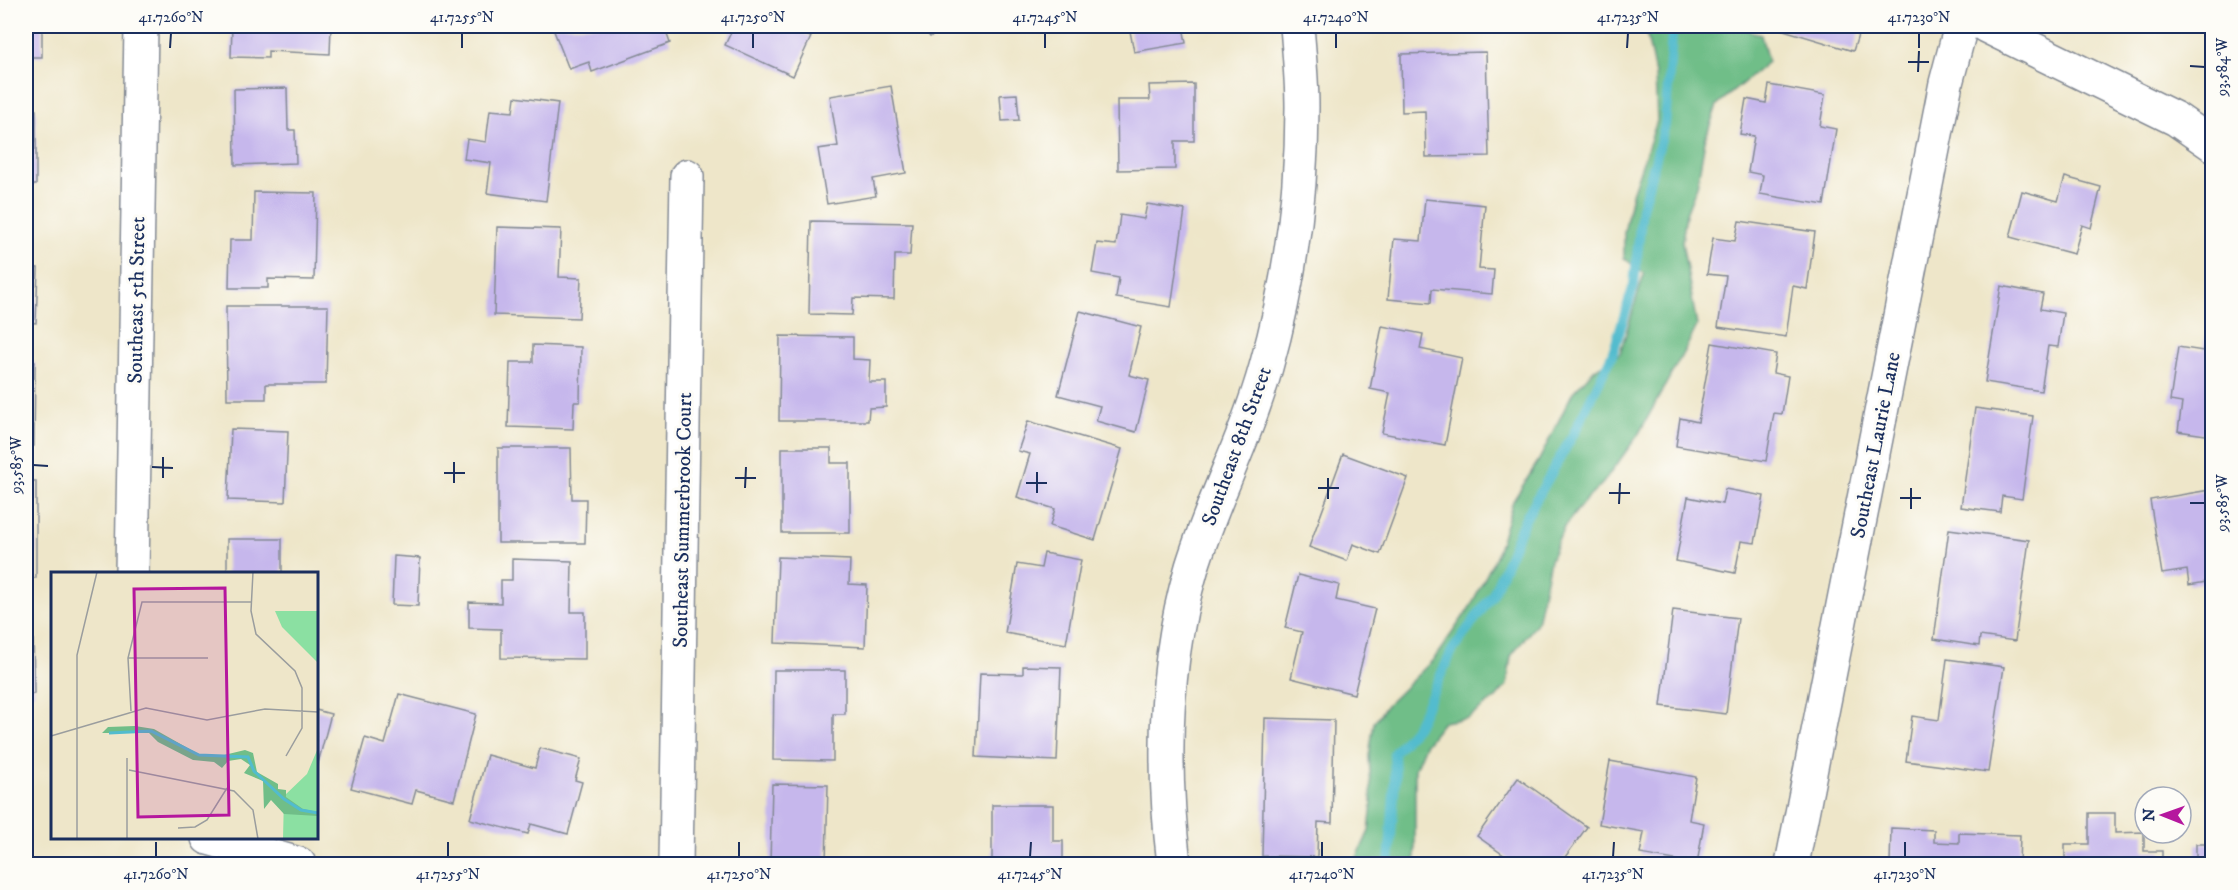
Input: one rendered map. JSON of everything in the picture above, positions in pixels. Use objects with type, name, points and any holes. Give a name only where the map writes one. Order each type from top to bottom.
[{"type":"street","name":"Southeast 5th Street","points":[[132,572],[141,26]]},
{"type":"street","name":"Southeast 8th Street","points":[[1174,864],[1167,800],[1166,722],[1175,645],[1192,569],[1266,369],[1287,282],[1300,172],[1302,105],[1297,26]]},
{"type":"street","name":"Southeast Laurie Lane","points":[[1792,864],[1946,83],[1961,26]]},
{"type":"street","points":[[1986,26],[2176,119],[2212,144]]},
{"type":"street","name":"Southeast Summerbrook Court","points":[[676,864],[687,176]]},
{"type":"street","points":[[215,839],[299,864]]},
{"type":"green space","points":[[1645,26],[1737,26],[1761,35],[1768,62],[1717,105],[1705,140],[1697,186],[1686,214],[1682,242],[1697,326],[1638,435],[1603,483],[1564,527],[1550,560],[1537,623],[1511,656],[1507,685],[1496,698],[1468,718],[1443,722],[1425,745],[1415,769],[1415,864],[1354,864],[1369,831],[1372,804],[1369,756],[1374,722],[1387,705],[1434,659],[1470,607],[1497,554],[1513,501],[1539,460],[1573,392],[1595,369],[1620,353],[1644,274],[1624,258],[1624,233],[1632,194],[1657,121],[1655,74]]},
{"type":"building","points":[[26,26],[42,26],[42,57],[26,57]]},
{"type":"building","points":[[232,26],[331,26],[330,54],[268,51],[268,58],[231,57]]},
{"type":"building","points":[[552,26],[664,26],[670,43],[592,72],[589,62],[569,69]]},
{"type":"building","points":[[734,26],[793,26],[792,29],[811,37],[793,76],[725,45]]},
{"type":"building","points":[[921,26],[946,26],[930,37]]},
{"type":"building","points":[[1129,26],[1183,26],[1186,43],[1134,52]]},
{"type":"building","points":[[1770,26],[1861,26],[1853,51]]},
{"type":"building","points":[[1486,52],[1489,156],[1426,157],[1425,111],[1402,112],[1401,54]]},
{"type":"building","points":[[1194,84],[1194,141],[1175,141],[1175,169],[1118,170],[1117,100],[1150,100],[1149,85]]},
{"type":"building","points":[[1769,85],[1825,95],[1820,126],[1836,129],[1824,205],[1760,194],[1763,175],[1748,172],[1754,136],[1740,134],[1746,99],[1766,103]]},
{"type":"building","points":[[891,86],[906,173],[873,179],[876,196],[827,204],[818,149],[838,146],[830,96]]},
{"type":"building","points":[[287,88],[288,130],[295,130],[296,163],[235,165],[234,89]]},
{"type":"building","points":[[1017,94],[1019,120],[1002,121],[1000,95]]},
{"type":"building","points":[[515,97],[558,103],[546,201],[487,193],[491,163],[464,159],[467,139],[486,142],[490,110],[513,112]]},
{"type":"building","points":[[26,110],[36,110],[36,185],[26,185]]},
{"type":"building","points":[[2065,177],[2101,187],[2091,228],[2082,225],[2074,254],[2010,237],[2022,191],[2058,201]]},
{"type":"building","points":[[254,192],[316,193],[314,280],[268,279],[268,288],[229,288],[230,240],[253,240]]},
{"type":"building","points":[[1425,199],[1485,205],[1479,269],[1494,270],[1492,294],[1432,289],[1431,303],[1388,299],[1394,239],[1421,241]]},
{"type":"building","points":[[1147,204],[1185,210],[1171,307],[1116,298],[1119,278],[1092,273],[1097,243],[1116,245],[1120,215],[1144,219]]},
{"type":"building","points":[[811,221],[912,223],[910,255],[895,255],[894,299],[853,298],[852,315],[809,314]]},
{"type":"building","points":[[1739,221],[1815,232],[1807,289],[1793,286],[1786,337],[1718,327],[1726,276],[1707,274],[1713,238],[1735,241]]},
{"type":"building","points":[[497,227],[561,229],[559,277],[581,278],[579,318],[494,315]]},
{"type":"building","points":[[26,267],[38,268],[36,323],[26,322]]},
{"type":"building","points":[[2001,286],[2043,294],[2040,309],[2063,313],[2058,347],[2048,346],[2041,391],[1985,382]]},
{"type":"building","points":[[226,306],[328,306],[326,384],[266,384],[266,399],[227,399]]},
{"type":"building","points":[[1080,311],[1141,327],[1129,375],[1149,380],[1136,432],[1096,421],[1100,406],[1058,395]]},
{"type":"building","points":[[1382,326],[1423,334],[1420,349],[1462,358],[1445,445],[1382,433],[1390,393],[1370,389]]},
{"type":"building","points":[[780,336],[853,337],[853,359],[870,360],[869,382],[886,382],[886,407],[869,408],[868,421],[779,421]]},
{"type":"building","points":[[2205,336],[2212,337],[2212,436],[2178,431],[2182,403],[2170,401],[2178,347],[2203,351]]},
{"type":"building","points":[[1712,343],[1776,354],[1773,373],[1788,376],[1782,414],[1774,413],[1766,461],[1676,446],[1680,418],[1698,422]]},
{"type":"building","points":[[533,345],[581,347],[580,402],[574,402],[573,429],[508,427],[510,362],[533,362]]},
{"type":"building","points":[[26,361],[35,362],[34,446],[26,446]]},
{"type":"building","points":[[1975,408],[2033,416],[2022,499],[2002,496],[2000,512],[1961,507]]},
{"type":"building","points":[[1028,421],[1122,449],[1095,540],[1050,526],[1055,509],[1017,497],[1030,454],[1018,451]]},
{"type":"building","points":[[231,429],[288,431],[285,502],[228,500]]},
{"type":"building","points":[[498,448],[571,448],[572,499],[586,499],[585,543],[498,543]]},
{"type":"building","points":[[782,448],[831,448],[831,463],[850,463],[850,533],[782,533]]},
{"type":"building","points":[[1343,454],[1408,478],[1380,554],[1353,544],[1347,561],[1309,547]]},
{"type":"building","points":[[26,481],[36,481],[36,578],[26,578]]},
{"type":"building","points":[[1725,489],[1764,496],[1755,543],[1741,541],[1735,573],[1676,561],[1688,497],[1722,504]]},
{"type":"building","points":[[2210,490],[2212,581],[2189,585],[2187,570],[2162,574],[2150,500]]},
{"type":"building","points":[[1949,529],[2029,540],[2015,641],[1980,636],[1979,646],[1934,639]]},
{"type":"building","points":[[227,539],[282,539],[282,572],[227,572]]},
{"type":"building","points":[[1044,553],[1081,560],[1066,644],[1005,633],[1017,564],[1041,568]]},
{"type":"building","points":[[394,556],[420,558],[418,606],[392,605]]},
{"type":"building","points":[[778,557],[850,560],[849,584],[867,585],[865,647],[775,643]]},
{"type":"building","points":[[512,559],[572,561],[571,612],[585,612],[585,659],[501,658],[501,629],[469,628],[469,602],[501,603],[501,580],[512,580]]},
{"type":"building","points":[[1298,575],[1339,585],[1336,600],[1375,609],[1354,694],[1291,678],[1302,632],[1285,628]]},
{"type":"building","points":[[1673,610],[1738,618],[1726,714],[1661,706]]},
{"type":"building","points":[[26,621],[33,621],[34,694],[26,694]]},
{"type":"building","points":[[1947,659],[2004,667],[1988,772],[1906,761],[1912,716],[1939,720]]},
{"type":"building","points":[[1023,666],[1061,667],[1057,761],[976,757],[980,673],[1023,674]]},
{"type":"building","points":[[774,670],[845,670],[845,714],[833,714],[833,761],[773,760]]},
{"type":"building","points":[[399,694],[476,714],[454,800],[416,790],[412,804],[351,788],[365,738],[385,744]]},
{"type":"building","points":[[318,711],[331,714],[318,763]]},
{"type":"building","points":[[1265,718],[1334,720],[1332,823],[1318,822],[1317,857],[1262,856]]},
{"type":"building","points":[[540,748],[581,759],[575,780],[582,782],[568,834],[531,824],[528,834],[470,819],[487,755],[535,768]]},
{"type":"building","points":[[1610,761],[1696,777],[1689,820],[1704,823],[1697,864],[1640,854],[1644,832],[1599,824]]},
{"type":"building","points":[[1518,778],[1587,827],[1560,864],[1505,864],[1509,859],[1477,836]]},
{"type":"building","points":[[772,784],[828,785],[826,864],[770,864]]},
{"type":"building","points":[[992,805],[1053,805],[1053,841],[1063,841],[1063,864],[992,864]]},
{"type":"building","points":[[2089,813],[2115,813],[2115,833],[2133,832],[2133,845],[2144,845],[2144,851],[2162,851],[2162,864],[2065,864],[2065,844],[2089,844]]},
{"type":"building","points":[[1891,828],[1934,830],[1934,842],[1959,843],[1959,833],[2020,835],[2019,864],[1890,864]]},
{"type":"building","points":[[2196,844],[2212,844],[2212,864],[2196,864]]},
{"type":"waterway","points":[[1389,864],[1395,779],[1394,753],[1417,726],[1452,651],[1493,594],[1524,521],[1574,433],[1612,355],[1634,285],[1642,208],[1665,125],[1672,36],[1670,26]]}]
